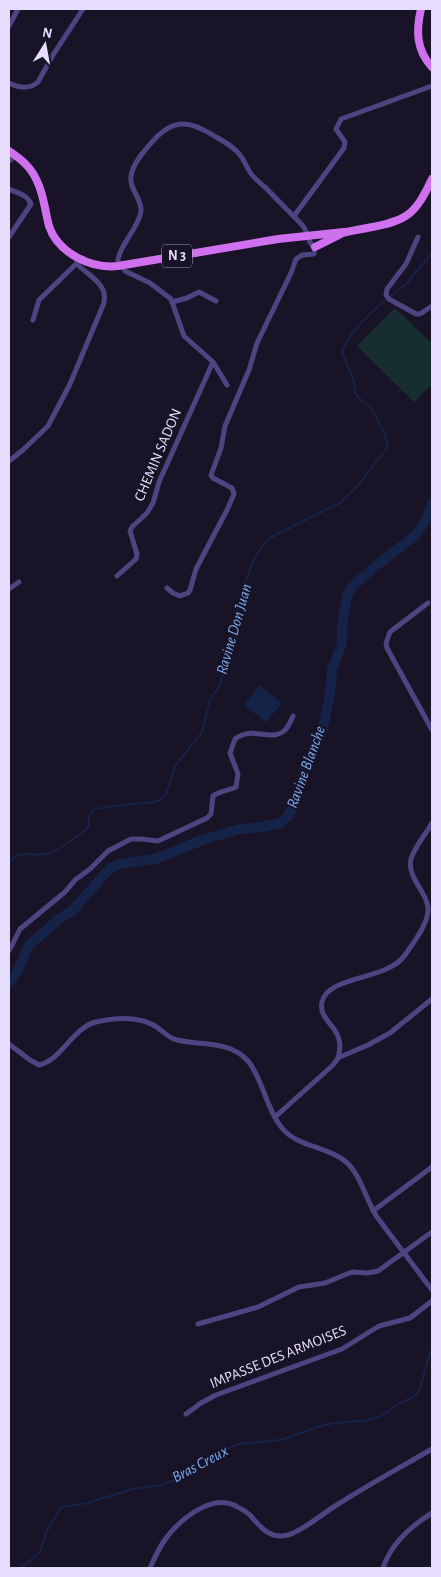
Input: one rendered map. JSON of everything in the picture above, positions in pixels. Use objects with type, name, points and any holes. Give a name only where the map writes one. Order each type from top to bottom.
[{"type":"main road","points":[[421,9],[418,24],[419,42],[423,54],[432,67]]},
{"type":"main road","name":"N 3","points":[[12,153],[25,162],[37,180],[53,234],[62,246],[77,260],[107,267],[269,242],[342,234],[379,226],[403,218],[415,210],[429,193],[432,179]]},
{"type":"main road","points":[[315,247],[342,234]]},
{"type":"street","points":[[9,26],[18,9]]},
{"type":"street","points":[[9,83],[17,87],[26,88],[35,85],[52,55],[83,9]]},
{"type":"street","points":[[294,216],[344,148],[345,142],[336,128],[341,119],[432,86]]},
{"type":"street","points":[[167,588],[173,594],[180,596],[188,593],[198,565],[234,494],[228,485],[213,478],[211,475],[221,448],[225,426],[249,370],[257,343],[296,259],[302,255],[314,254],[315,247],[312,246],[303,226],[252,175],[240,154],[204,129],[181,123],[170,126],[156,137],[132,169],[130,180],[141,204],[141,210],[140,216],[117,260],[125,271],[150,283],[172,302],[184,336],[213,362],[227,385]]},
{"type":"street","points":[[9,160],[12,153]]},
{"type":"street","points":[[9,189],[26,196],[31,204],[9,237]]},
{"type":"street","points":[[418,237],[406,264],[387,289],[386,295],[389,299],[416,314],[420,314],[432,306]]},
{"type":"street","points":[[9,461],[48,426],[70,384],[104,303],[104,290],[77,260],[39,300],[33,320]]},
{"type":"street","points":[[172,302],[199,292],[216,301]]},
{"type":"street","name":"CHEMIN SADON","points":[[117,576],[136,559],[137,554],[130,531],[132,526],[148,512],[153,503],[159,482],[213,362]]},
{"type":"street","points":[[9,590],[19,582]]},
{"type":"street","points":[[428,603],[390,632],[386,642],[387,648],[432,730]]},
{"type":"street","points":[[9,951],[20,929],[65,892],[75,880],[90,869],[108,851],[131,839],[158,841],[207,818],[211,814],[213,796],[216,793],[230,791],[236,787],[238,774],[230,753],[234,739],[246,733],[279,734],[286,730],[293,716]]},
{"type":"street","points":[[340,1057],[340,1039],[337,1030],[323,1014],[322,1002],[325,995],[334,988],[347,982],[383,972],[404,957],[428,914],[428,906],[410,864],[432,823]]},
{"type":"street","points":[[275,1118],[340,1057],[390,1033],[432,999]]},
{"type":"street","points":[[9,1044],[39,1065],[50,1060],[79,1031],[91,1024],[131,1019],[155,1026],[175,1040],[223,1046],[242,1055],[251,1065],[275,1118],[282,1128],[292,1136],[333,1153],[348,1164],[353,1170],[373,1211],[432,1290]]},
{"type":"street","points":[[373,1211],[432,1167]]},
{"type":"street","points":[[198,1324],[258,1306],[299,1287],[325,1283],[352,1272],[368,1273],[378,1270],[432,1232]]},
{"type":"street","name":"IMPASSE DES ARMOISES","points":[[186,1414],[216,1395],[342,1349],[383,1324],[410,1318],[432,1301]]},
{"type":"street","points":[[150,1568],[165,1540],[176,1527],[210,1504],[218,1502],[233,1505],[249,1514],[268,1533],[287,1536],[301,1529],[339,1503],[432,1449]]},
{"type":"street","points":[[383,1568],[396,1544],[432,1513]]},
{"type":"green space","points":[[395,308],[432,344],[432,384],[414,402],[357,346]]},
{"type":"water","points":[[260,685],[282,703],[266,722],[244,705]]},
{"type":"waterway","name":"Ravine Don Juan","points":[[391,296],[406,284],[432,253]]},
{"type":"waterway","name":"Ravine Don Juan","points":[[9,863],[19,855],[38,855],[53,852],[89,827],[89,816],[93,810],[159,801],[166,795],[175,766],[202,732],[210,700],[220,685],[239,601],[253,563],[261,548],[270,538],[340,503],[354,490],[388,447],[384,432],[370,406],[355,393],[354,382],[342,352],[354,331],[385,300]]},
{"type":"waterway","name":"Ravine Blanche","points":[[9,982],[18,971],[28,946],[58,920],[73,910],[110,868],[120,864],[155,859],[205,839],[240,829],[280,823],[287,817],[292,810],[306,767],[322,732],[330,695],[332,670],[342,643],[342,626],[347,596],[352,587],[378,564],[415,536],[427,518],[432,504]]},
{"type":"waterway","name":"Bras Creux","points":[[21,1568],[40,1552],[46,1533],[61,1507],[88,1503],[132,1489],[161,1485],[189,1474],[211,1458],[237,1444],[281,1440],[317,1427],[334,1423],[363,1421],[382,1416],[398,1404],[413,1397],[419,1391],[432,1346]]}]
